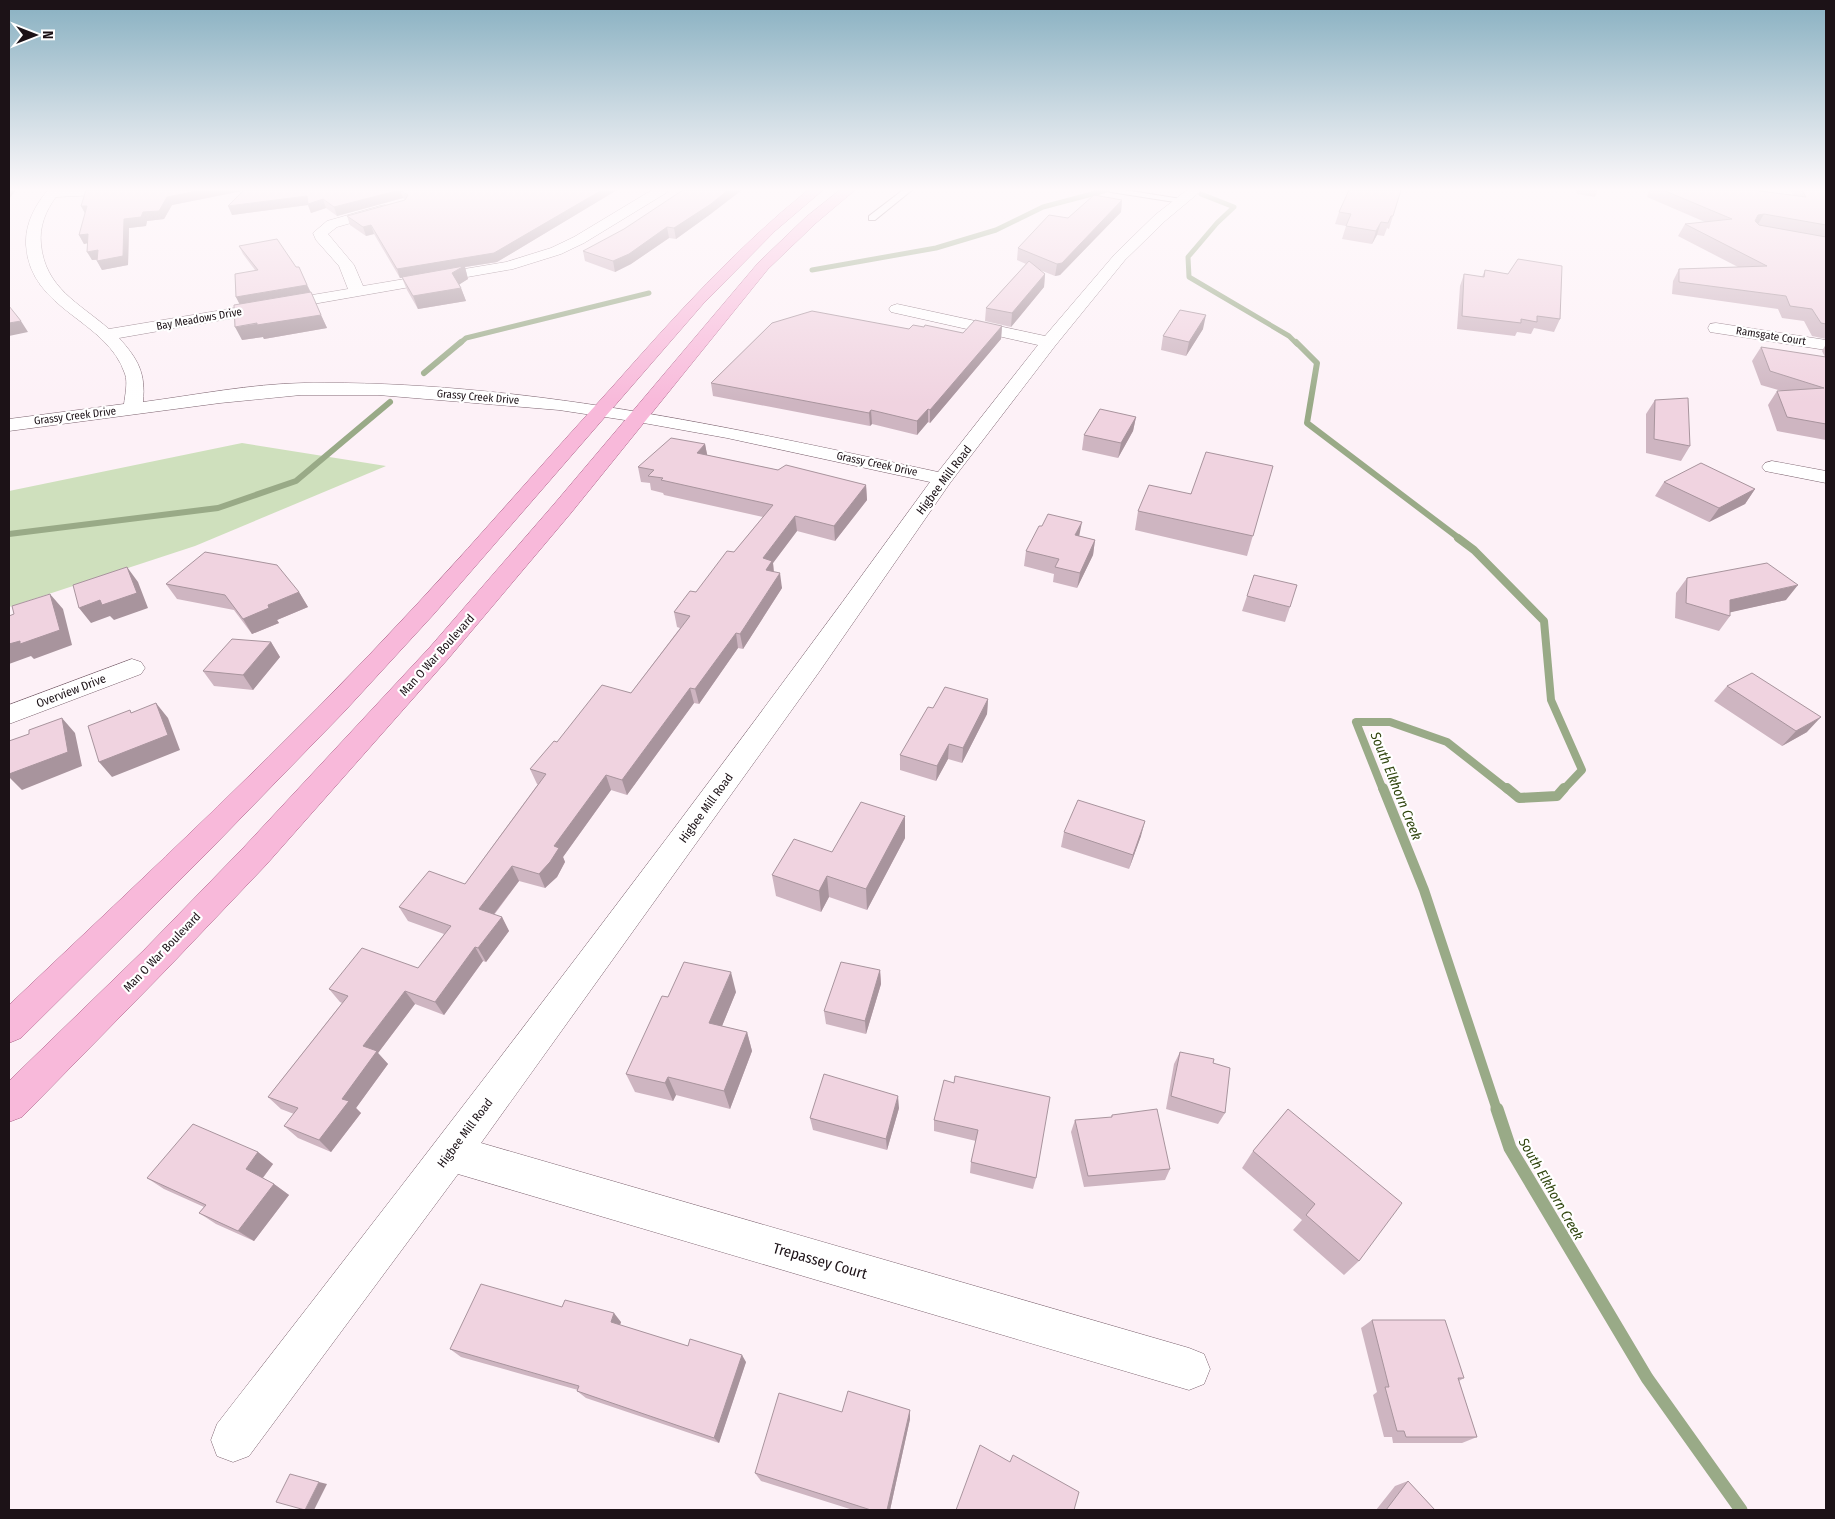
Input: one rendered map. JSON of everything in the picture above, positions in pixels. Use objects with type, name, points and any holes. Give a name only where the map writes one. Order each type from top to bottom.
[{"type":"main road","points":[[9,1027],[196,846],[335,705],[426,609],[600,410],[697,301],[736,261]]},
{"type":"main road","name":"Man O War Boulevard","points":[[9,1105],[155,960],[262,849],[485,601],[768,261]]},
{"type":"street","points":[[35,261],[56,294],[120,350],[134,375],[136,387],[132,409]]},
{"type":"street","points":[[342,261],[346,265],[357,292]]},
{"type":"street","name":"Bay Meadows Drive","points":[[105,335],[480,272],[525,261]]},
{"type":"street","name":"Higbee Mill Road","points":[[233,1440],[451,1153],[810,666],[943,479],[1049,342],[1117,261]]},
{"type":"street","points":[[897,309],[1049,342]]},
{"type":"street","name":"Ramsgate Court","points":[[1716,328],[1826,345]]},
{"type":"street","name":"Grassy Creek Drive","points":[[9,425],[220,397],[332,388],[378,389],[499,398],[638,416],[727,432],[943,479]]},
{"type":"street","points":[[1772,467],[1826,477]]},
{"type":"street","name":"Overview Drive","points":[[9,714],[132,668]]},
{"type":"street","name":"Trepassey Court","points":[[451,1153],[1189,1369]]},
{"type":"green space","points":[[242,443],[386,466],[195,546],[9,607],[9,491]]},
{"type":"building","points":[[251,261],[292,261],[296,267],[299,267],[307,285],[236,297],[235,274],[258,270]]},
{"type":"building","points":[[392,261],[446,261],[397,269]]},
{"type":"building","points":[[1029,261],[1045,274],[1012,313],[986,308]]},
{"type":"building","points":[[1049,261],[1064,261],[1057,264]]},
{"type":"building","points":[[1517,261],[1562,266],[1560,319],[1537,316],[1537,322],[1521,319],[1521,323],[1462,316],[1464,274],[1484,277],[1485,270],[1508,274]]},
{"type":"building","points":[[1757,261],[1826,261],[1826,324],[1821,323],[1812,309],[1790,306],[1786,296],[1679,282],[1679,269],[1767,266]]},
{"type":"building","points":[[464,266],[452,273],[461,288],[413,296],[402,277]]},
{"type":"building","points":[[311,292],[321,315],[235,327],[234,305]]},
{"type":"building","points":[[9,306],[21,321],[9,323]]},
{"type":"building","points":[[1180,310],[1206,315],[1189,342],[1163,336]]},
{"type":"building","points":[[812,311],[909,329],[913,325],[924,327],[925,325],[963,333],[975,320],[1002,326],[930,410],[928,409],[917,421],[871,410],[869,413],[711,383],[772,323]]},
{"type":"building","points":[[1761,347],[1826,357],[1826,424],[1787,417],[1777,391],[1824,388],[1770,371]]},
{"type":"building","points":[[1688,398],[1690,446],[1654,439],[1655,400]]},
{"type":"building","points":[[1100,409],[1136,417],[1121,443],[1084,435]]},
{"type":"building","points":[[671,438],[705,444],[697,453],[778,470],[786,465],[866,485],[834,526],[795,516],[763,558],[772,561],[766,570],[780,573],[740,634],[736,633],[695,689],[690,688],[622,780],[606,775],[554,846],[559,848],[539,874],[512,866],[479,909],[502,917],[478,948],[475,947],[435,1002],[405,991],[363,1046],[377,1051],[342,1099],[349,1101],[319,1140],[284,1126],[298,1108],[268,1097],[348,996],[329,989],[362,948],[418,968],[451,926],[399,907],[429,871],[465,884],[546,774],[530,769],[554,741],[557,742],[602,685],[631,693],[690,616],[674,612],[690,591],[696,592],[727,551],[734,552],[773,505],[648,476],[654,470],[638,467]]},
{"type":"building","points":[[1206,452],[1273,466],[1253,536],[1138,511],[1149,485],[1191,494]]},
{"type":"building","points":[[1701,463],[1755,489],[1719,508],[1664,482]]},
{"type":"building","points":[[1048,514],[1082,522],[1075,535],[1095,540],[1080,573],[1055,567],[1059,559],[1026,551],[1039,526],[1042,526]]},
{"type":"building","points":[[205,552],[277,565],[299,592],[268,605],[269,608],[243,619],[225,595],[166,584]]},
{"type":"building","points":[[1767,563],[1798,585],[1730,600],[1730,616],[1686,603],[1687,578]]},
{"type":"building","points":[[127,567],[137,593],[102,605],[100,600],[79,608],[73,585]]},
{"type":"building","points":[[1254,575],[1297,585],[1290,607],[1247,596]]},
{"type":"building","points":[[50,594],[60,630],[20,644],[20,641],[9,644],[9,616],[14,614],[12,606]]},
{"type":"building","points":[[232,639],[271,642],[243,675],[203,671]]},
{"type":"building","points":[[1752,673],[1821,717],[1796,731],[1727,686]]},
{"type":"building","points":[[945,687],[988,699],[963,748],[949,744],[937,766],[900,755],[928,707],[933,708]]},
{"type":"building","points":[[156,703],[168,735],[99,762],[88,726],[130,710],[131,713]]},
{"type":"building","points":[[62,718],[68,752],[9,774],[9,741],[29,734],[29,730]]},
{"type":"building","points":[[1078,800],[1145,821],[1133,855],[1064,832]]},
{"type":"building","points":[[861,802],[905,816],[866,889],[827,876],[819,891],[772,875],[794,839],[832,852]]},
{"type":"building","points":[[684,962],[731,972],[709,1023],[747,1032],[724,1091],[668,1077],[665,1083],[626,1074],[662,996],[668,997]]},
{"type":"building","points":[[841,962],[880,970],[865,1021],[824,1011]]},
{"type":"building","points":[[1180,1052],[1214,1059],[1213,1063],[1230,1068],[1225,1113],[1171,1096]]},
{"type":"building","points":[[824,1074],[898,1096],[886,1139],[810,1118]]},
{"type":"building","points":[[955,1076],[1050,1097],[1036,1178],[971,1162],[978,1130],[934,1120],[944,1080],[954,1083]]},
{"type":"building","points":[[1157,1109],[1170,1169],[1088,1176],[1075,1120],[1112,1117],[1112,1115]]},
{"type":"building","points":[[1288,1109],[1402,1203],[1359,1261],[1306,1215],[1315,1204],[1253,1151]]},
{"type":"building","points":[[193,1124],[258,1152],[246,1169],[274,1184],[238,1231],[199,1213],[206,1205],[147,1178]]},
{"type":"building","points":[[481,1284],[562,1307],[565,1300],[614,1313],[611,1322],[688,1346],[690,1339],[742,1355],[714,1438],[577,1391],[579,1386],[450,1349]]},
{"type":"building","points":[[1372,1320],[1445,1320],[1464,1378],[1458,1378],[1477,1437],[1406,1437],[1404,1431],[1397,1431],[1385,1387],[1389,1387]]},
{"type":"building","points":[[848,1391],[910,1410],[887,1510],[871,1510],[755,1473],[779,1393],[842,1412]]},
{"type":"building","points":[[980,1445],[1010,1462],[1013,1455],[1079,1492],[1074,1510],[956,1510]]},
{"type":"building","points":[[290,1474],[319,1482],[305,1510],[276,1502]]},
{"type":"building","points":[[1408,1481],[1435,1510],[1386,1510]]},
{"type":"waterway","points":[[812,270],[863,261]]},
{"type":"waterway","name":"South Elkhorn Creek","points":[[1188,261],[1189,277],[1289,336],[1297,344]]},
{"type":"waterway","points":[[459,344],[466,338],[649,293]]},
{"type":"waterway","points":[[424,373],[461,342]]},
{"type":"waterway","name":"South Elkhorn Creek","points":[[1296,342],[1317,363],[1307,423],[1460,539]]},
{"type":"waterway","points":[[9,534],[218,508],[296,481],[390,402]]},
{"type":"waterway","name":"South Elkhorn Creek","points":[[1458,538],[1474,550],[1544,621],[1551,700],[1582,770],[1563,790]]},
{"type":"waterway","name":"South Elkhorn Creek","points":[[1383,790],[1356,722],[1390,722],[1447,742],[1508,790]]},
{"type":"waterway","name":"South Elkhorn Creek","points":[[1383,788],[1424,890],[1497,1110]]},
{"type":"waterway","name":"South Elkhorn Creek","points":[[1507,788],[1519,798],[1557,796],[1564,788]]},
{"type":"waterway","name":"South Elkhorn Creek","points":[[1497,1109],[1510,1148],[1647,1378],[1741,1510]]}]
